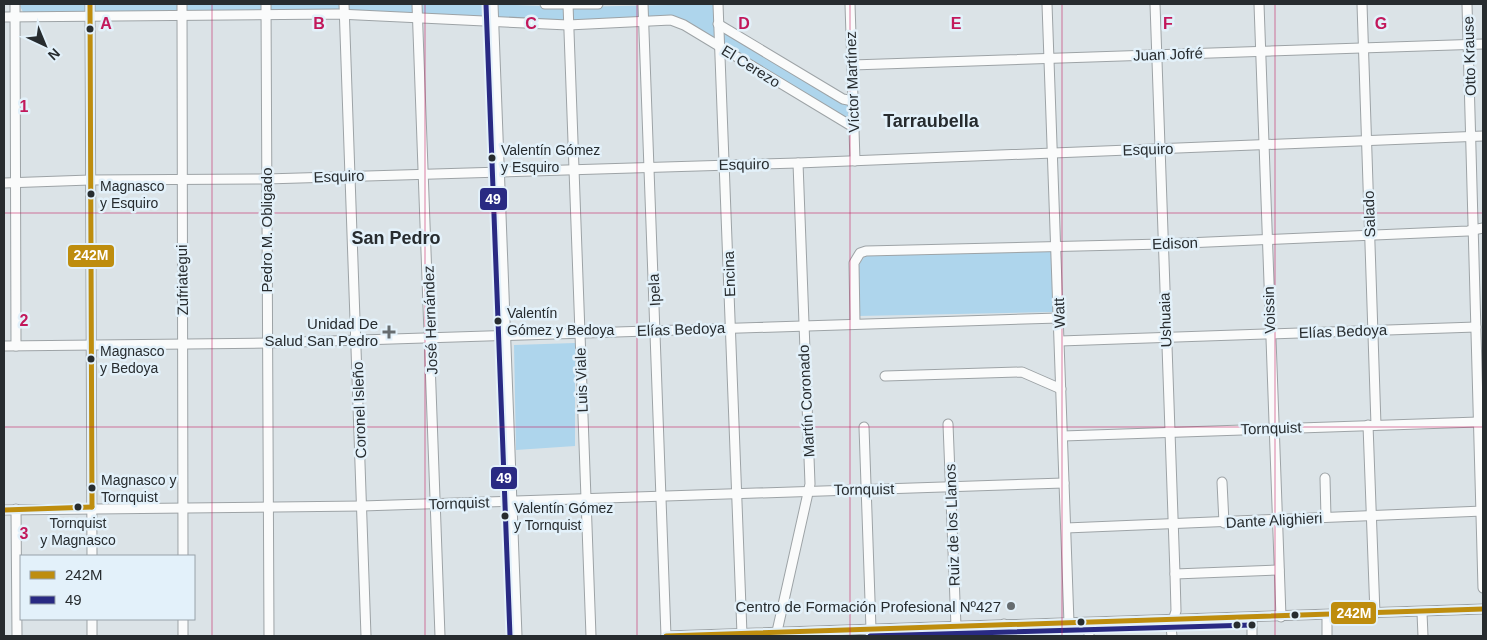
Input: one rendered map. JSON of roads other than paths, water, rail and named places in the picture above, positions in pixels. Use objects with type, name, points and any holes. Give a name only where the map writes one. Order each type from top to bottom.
[{"type":"street","points":[[15,4],[16,346]]},
{"type":"street","points":[[90,4],[92,555]]},
{"type":"street","name":"Zufriategui","points":[[182,4],[183,555]]},
{"type":"street","name":"Pedro M. Obligado","points":[[266,4],[269,636]]},
{"type":"street","name":"Coronel Isleño","points":[[344,4],[366,636]]},
{"type":"street","name":"José Hernández","points":[[417,4],[437,503],[440,636]]},
{"type":"street","points":[[493,4],[517,636]]},
{"type":"street","points":[[544,4],[598,4]]},
{"type":"street","name":"Luis Viale","points":[[568,4],[591,636]]},
{"type":"street","name":"Ipela","points":[[642,4],[666,636]]},
{"type":"street","name":"Encina","points":[[718,4],[742,634]]},
{"type":"street","name":"Víctor Martínez","points":[[850,4],[854,161]]},
{"type":"street","name":"Watt","points":[[1047,4],[1069,623]]},
{"type":"street","name":"Ushuaia","points":[[1155,4],[1176,574],[1176,611],[1172,636]]},
{"type":"street","name":"Voissin","points":[[1259,4],[1269,334],[1281,617]]},
{"type":"street","name":"Salado","points":[[1362,4],[1370,236],[1375,614]]},
{"type":"street","name":"Otto Krause","points":[[1467,4],[1471,136],[1479,229],[1478,324],[1483,588]]},
{"type":"street","name":"El Cerezo","points":[[4,17],[90,18],[345,14],[568,25],[676,21],[853,127]]},
{"type":"street","points":[[718,24],[843,99],[853,101]]},
{"type":"street","name":"Juan Jofré","points":[[852,65],[1483,44]]},
{"type":"street","name":"Esquiro","points":[[4,183],[90,180],[181,181],[266,179],[648,166],[798,163],[1483,136]]},
{"type":"street","name":"Martín Coronado","points":[[776,635],[809,490],[798,163]]},
{"type":"street","name":"Edison","points":[[855,323],[854,263],[860,254],[866,251],[1163,244],[1370,236],[1479,229]]},
{"type":"street","name":"Elías Bedoya","points":[[4,346],[356,341],[731,327],[1059,318]]},
{"type":"street","name":"Elías Bedoya","points":[[1060,341],[1372,330],[1478,324]]},
{"type":"street","points":[[885,376],[1022,372],[1061,390]]},
{"type":"street","name":"Tornquist","points":[[1063,436],[1372,425],[1480,417]]},
{"type":"street","name":"Ruiz de los Llanos","points":[[948,424],[956,626]]},
{"type":"street","points":[[864,427],[871,629]]},
{"type":"street","points":[[1325,478],[1326,517]]},
{"type":"street","points":[[1222,482],[1224,523]]},
{"type":"street","name":"Tornquist","points":[[4,510],[92,507],[362,506],[736,492],[1064,483]]},
{"type":"street","points":[[16,509],[17,636]]},
{"type":"street","name":"Dante Alighieri","points":[[1066,528],[1482,512]]},
{"type":"street","points":[[1176,574],[1279,570]]},
{"type":"street","points":[[666,636],[776,635],[871,629],[888,632],[1004,624],[1327,616],[1483,609]]},
{"type":"street","points":[[1422,612],[1423,636]]},
{"type":"street","points":[[1327,616],[1327,636]]},
{"type":"street","points":[[1252,618],[1252,636]]},
{"type":"street","points":[[92,620],[92,636]]},
{"type":"street","points":[[182,620],[182,636]]},
{"type":"street","points":[[1089,623],[1090,636]]},
{"type":"street","points":[[1004,624],[1005,636]]},
{"type":"place","name":"Valentín Gómez y Esquiro","points":[[492,158]]},
{"type":"place","name":"Magnasco y Esquiro","points":[[91,194]]},
{"type":"place","name":"Valentín Gómez y Bedoya","points":[[498,321]]},
{"type":"place","name":"Unidad De Salud San Pedro","points":[[389,332]]},
{"type":"place","name":"Magnasco y Bedoya","points":[[91,359]]},
{"type":"place","name":"Magnasco y Tornquist","points":[[92,488]]},
{"type":"place","name":"Tornquist y Magnasco","points":[[78,507]]},
{"type":"place","name":"Valentín Gómez y Tornquist","points":[[505,516]]},
{"type":"place","name":"Centro de Formación Profesional Nº427","points":[[1011,606]]},
{"type":"district","name":"Tarraubella","points":[[931,121]]},
{"type":"district","name":"San Pedro","points":[[396,238]]}]
